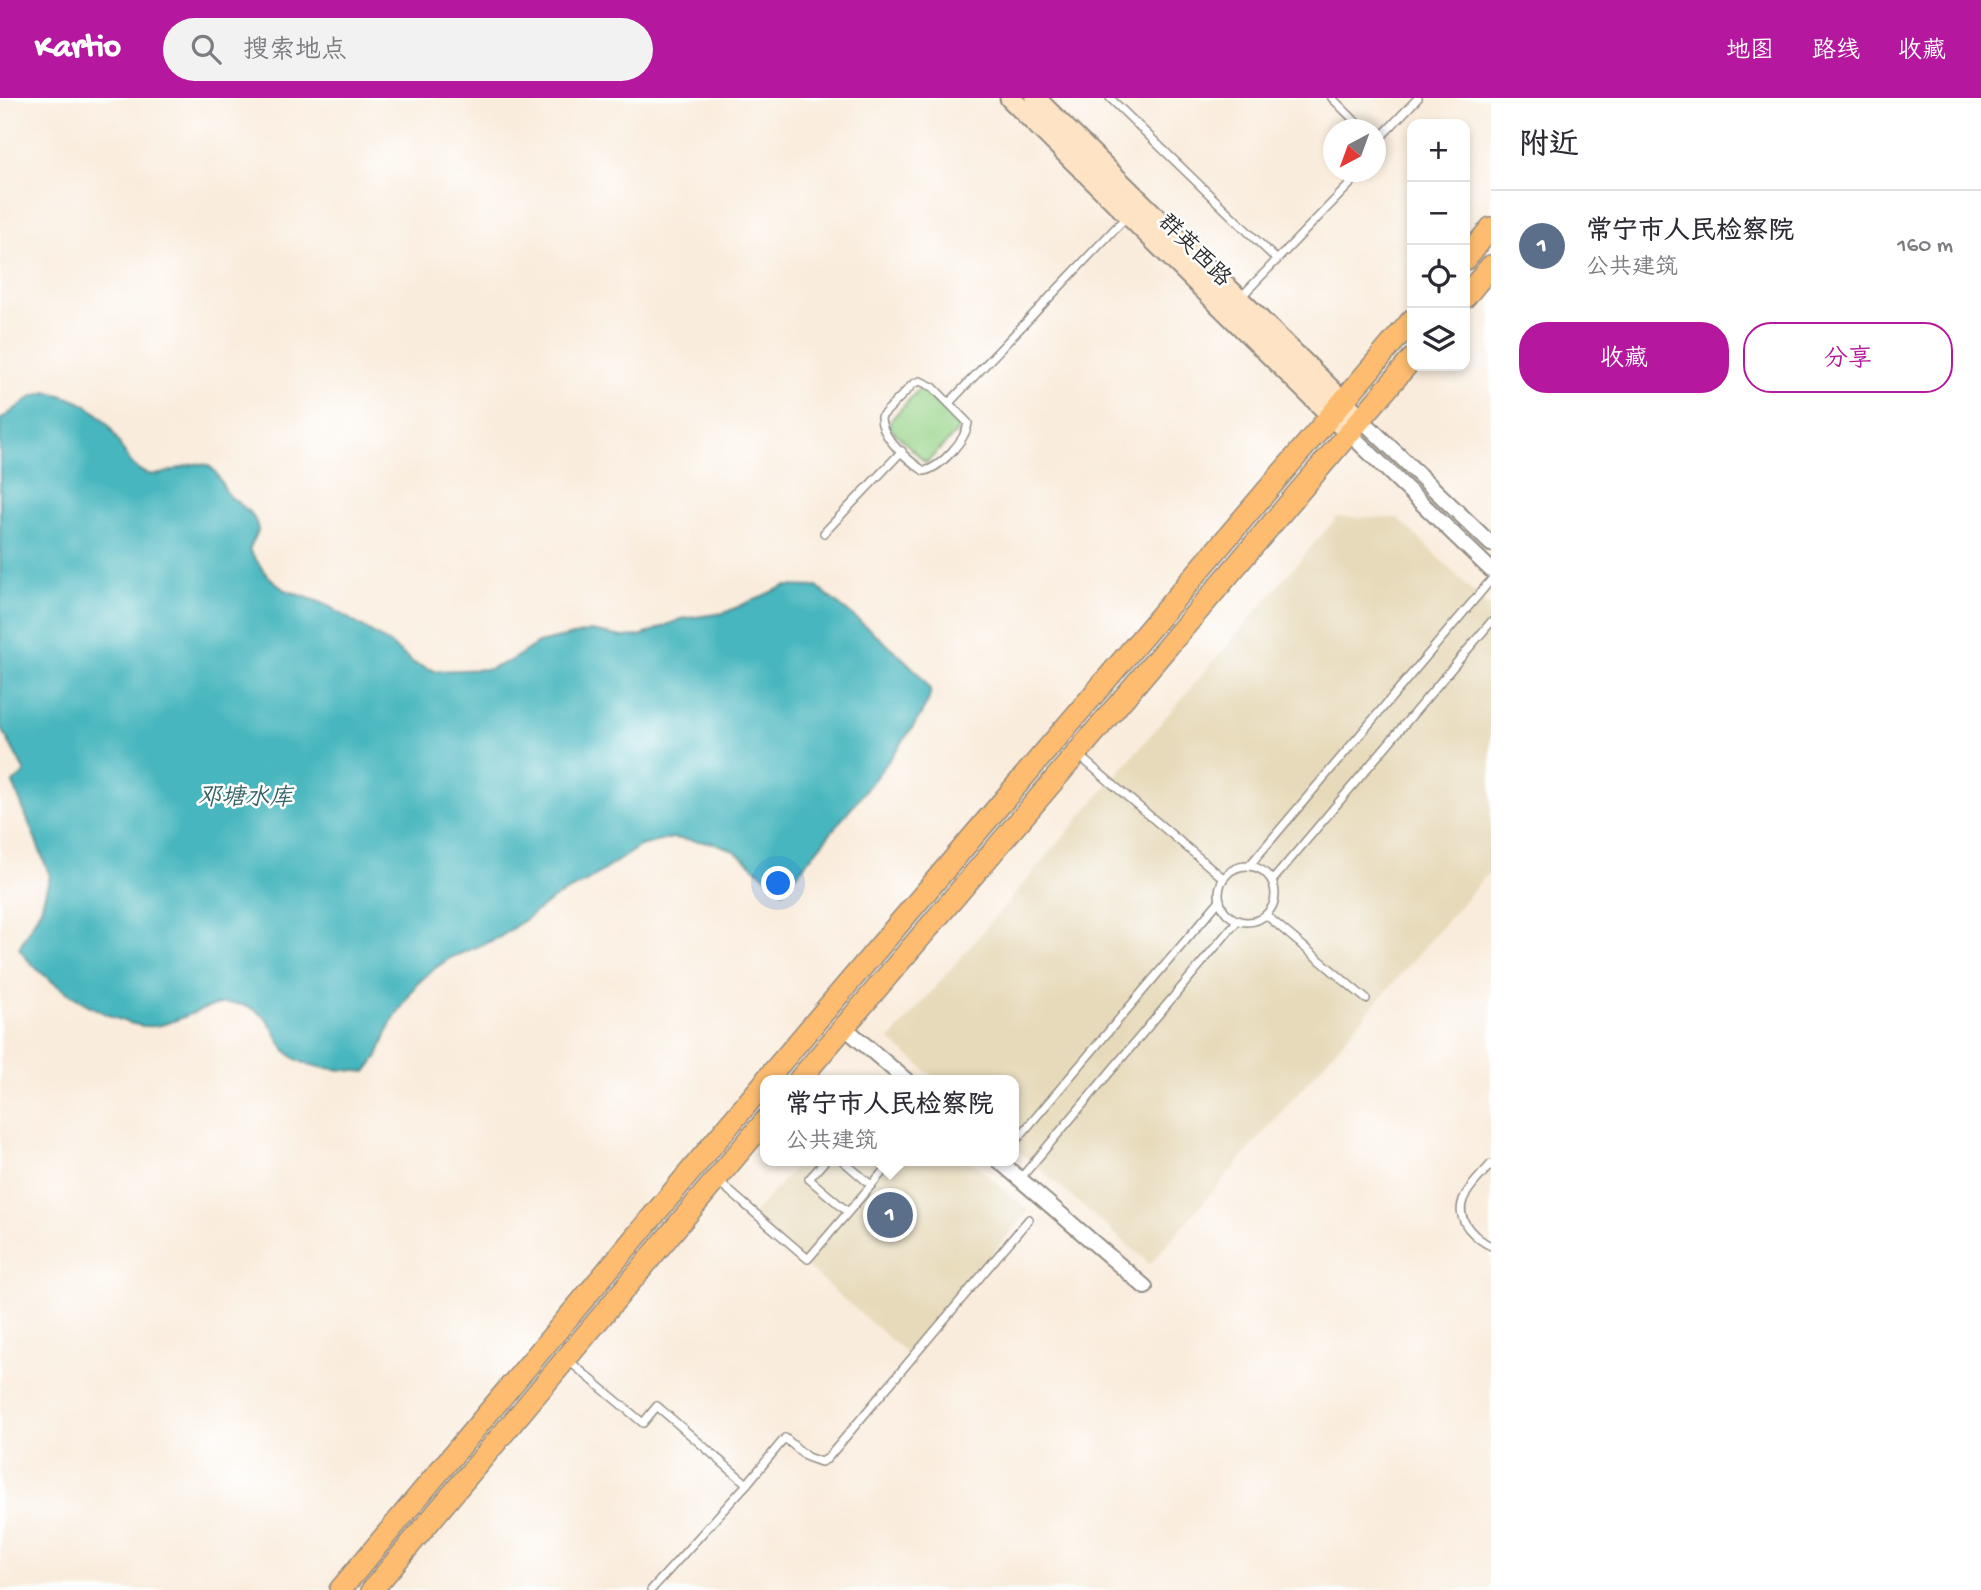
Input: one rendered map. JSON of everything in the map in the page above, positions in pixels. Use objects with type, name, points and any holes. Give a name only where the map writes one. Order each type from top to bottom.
[{"type":"main road","name":"群英西路","points":[[1010,98],[1128,216],[1337,409]]},
{"type":"main road","name":"群英西路","points":[[1035,98],[1238,300],[1337,409]]},
{"type":"main road","points":[[1470,253],[1491,228]]},
{"type":"main road","points":[[1470,291],[1491,266]]},
{"type":"main road","points":[[771,1075],[1407,326]]},
{"type":"main road","points":[[803,1075],[1407,365]]},
{"type":"main road","points":[[1337,409],[1355,426]]},
{"type":"main road","points":[[340,1590],[760,1088]]},
{"type":"main road","points":[[372,1590],[760,1127]]},
{"type":"street","points":[[1355,426],[1491,544]]},
{"type":"street","points":[[1355,426],[1491,570]]},
{"type":"street","points":[[844,1027],[899,1075]]},
{"type":"street","points":[[1005,1166],[1145,1287]]},
{"type":"lane","points":[[1110,98],[1277,260]]},
{"type":"lane","points":[[1332,98],[1353,119]]},
{"type":"lane","points":[[1386,131],[1418,98]]},
{"type":"lane","points":[[1238,300],[1352,182]]},
{"type":"lane","points":[[948,403],[1128,216]]},
{"type":"lane","points":[[927,383],[965,418],[967,429],[932,470],[924,471],[902,451],[883,432],[881,417],[913,384],[927,383]]},
{"type":"lane","points":[[824,533],[902,451]]},
{"type":"lane","points":[[1249,866],[1491,580]]},
{"type":"lane","points":[[1272,881],[1491,622]]},
{"type":"lane","points":[[1077,753],[1223,878]]},
{"type":"lane","points":[[1019,1137],[1220,900],[1223,878],[1235,868],[1249,866],[1258,868],[1272,881],[1274,902],[1266,915],[1253,921],[1238,920],[1227,913],[1220,900]]},
{"type":"lane","points":[[1266,915],[1366,999]]},
{"type":"lane","points":[[1020,1179],[1238,920]]},
{"type":"lane","points":[[1491,1164],[1460,1201],[1460,1214],[1476,1237],[1491,1246]]},
{"type":"lane","points":[[821,1166],[809,1179],[848,1212]]},
{"type":"lane","points":[[849,1166],[871,1185]]},
{"type":"lane","points":[[716,1180],[808,1259],[888,1166]]},
{"type":"lane","points":[[651,1590],[785,1438],[816,1462],[827,1459],[1029,1219]]},
{"type":"lane","points":[[566,1358],[643,1423],[657,1406],[747,1484]]},
{"type":"shaded area","points":[[1337,517],[1398,518],[1491,609],[1491,870],[1150,1264],[1019,1151],[1019,1075],[931,1075],[890,1040]]},
{"type":"shaded area","points":[[796,1166],[977,1166],[1029,1211],[906,1353],[750,1218]]},
{"type":"green space","points":[[920,388],[960,425],[957,432],[926,463],[890,428],[889,422]]},
{"type":"water","name":"邓塘水库","points":[[48,392],[77,401],[102,417],[131,462],[146,473],[155,475],[198,464],[211,468],[228,494],[255,520],[258,531],[249,550],[267,575],[283,589],[325,604],[390,644],[415,664],[435,671],[490,669],[510,661],[538,643],[591,631],[623,637],[641,636],[681,619],[724,613],[785,586],[817,587],[913,668],[930,691],[926,705],[891,757],[783,891],[735,851],[715,843],[672,838],[640,846],[586,882],[556,897],[500,937],[450,958],[431,971],[416,985],[390,1025],[378,1056],[366,1072],[318,1067],[300,1061],[286,1050],[263,1016],[243,1005],[220,1004],[155,1026],[121,1020],[101,1012],[60,988],[19,948],[41,908],[50,876],[13,783],[25,772],[0,725],[0,420],[33,396]]},
{"type":"place","name":"常宁市人民检察院","points":[[890,1215]]}]
